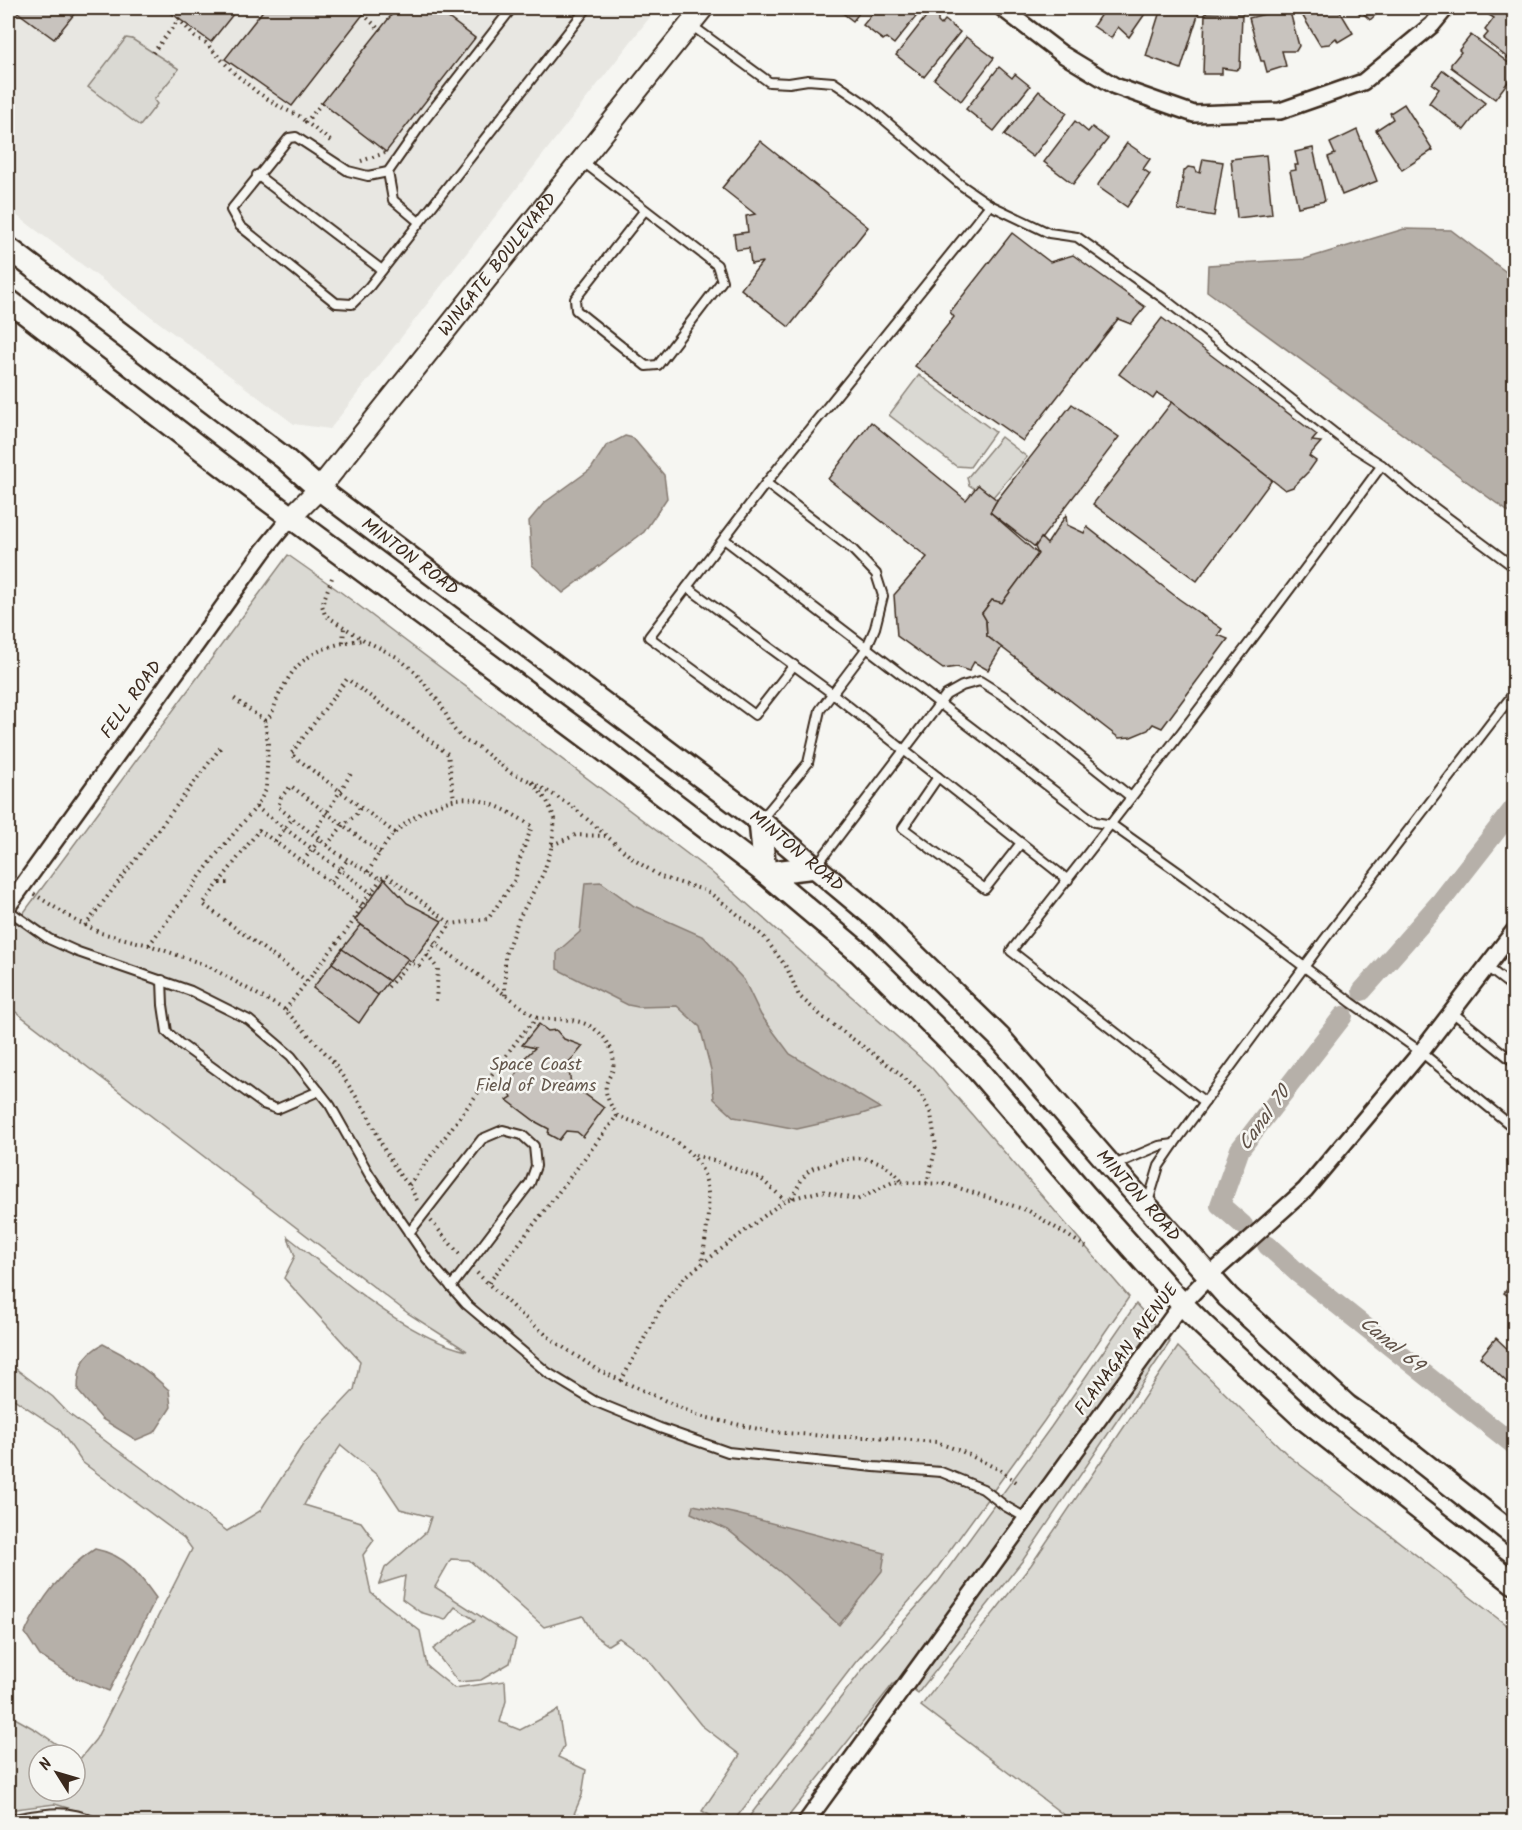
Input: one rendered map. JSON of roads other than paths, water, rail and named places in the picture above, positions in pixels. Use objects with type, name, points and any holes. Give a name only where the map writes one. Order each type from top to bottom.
[{"type":"main road","name":"MINTON ROAD","points":[[8,248],[284,458],[319,489],[760,821],[883,924],[999,1037],[1208,1277],[1236,1305],[1347,1406],[1515,1534]]},
{"type":"main road","name":"MINTON ROAD","points":[[8,300],[290,518],[599,746],[765,873],[860,953],[975,1067],[1182,1305],[1304,1419],[1515,1583]]},
{"type":"main road","points":[[760,821],[765,873],[816,867]]},
{"type":"street","name":"WINGATE BOULEVARD","points":[[290,518],[319,489],[703,8]]},
{"type":"street","points":[[1002,8],[1062,54],[1115,86],[1194,114],[1280,111],[1363,82],[1432,25],[1446,8]]},
{"type":"street","name":"FELL ROAD","points":[[8,908],[264,550],[290,518]]},
{"type":"street","name":"FLANAGAN AVENUE","points":[[806,1822],[1182,1305],[1208,1277],[1305,1190],[1421,1052],[1515,931]]},
{"type":"lane","points":[[512,8],[423,122],[388,172],[368,176],[348,171],[296,137],[289,138],[231,210],[240,226],[336,303],[352,304],[369,287],[587,8]]},
{"type":"lane","points":[[690,24],[769,82],[833,81],[867,105],[962,185],[990,205],[1048,233],[1077,237],[1163,298],[1347,443],[1382,465],[1412,491],[1515,567]]},
{"type":"lane","points":[[581,160],[717,265],[722,281],[658,364],[646,366],[576,310],[575,299],[645,210]]},
{"type":"lane","points":[[388,172],[393,200],[419,222]]},
{"type":"lane","points":[[257,175],[382,270]]},
{"type":"lane","points":[[794,665],[755,715],[649,637],[766,483],[990,205]]},
{"type":"lane","points":[[1205,1102],[1011,951],[1112,825],[1382,465]]},
{"type":"lane","points":[[760,821],[808,763],[820,710],[867,649],[876,628],[883,596],[876,574],[853,550],[766,483]]},
{"type":"lane","points":[[724,539],[1095,822],[1112,825],[1305,966],[1352,1004],[1421,1052],[1515,1128]]},
{"type":"lane","points":[[687,587],[833,694],[1068,880]]},
{"type":"lane","points":[[816,867],[946,695],[962,686],[980,681],[1007,698],[1131,797]]},
{"type":"lane","points":[[1146,1206],[1159,1166],[1174,1144],[1305,966],[1515,693]]},
{"type":"lane","points":[[938,777],[903,828],[986,890],[1021,843]]},
{"type":"lane","points":[[8,908],[49,939],[78,952],[191,991],[249,1020],[291,1056],[330,1105],[369,1174],[409,1233],[427,1259],[466,1304],[548,1373],[594,1401],[728,1452],[941,1472],[983,1489],[1026,1518]]},
{"type":"lane","points":[[1487,967],[1515,988]]},
{"type":"lane","points":[[162,980],[167,1032],[263,1104],[277,1109],[319,1091]]},
{"type":"lane","points":[[1452,1012],[1515,1062]]},
{"type":"lane","points":[[409,1233],[482,1140],[504,1130],[522,1135],[534,1146],[536,1166],[530,1183],[451,1287]]},
{"type":"lane","points":[[1111,1166],[1159,1146],[1174,1144]]},
{"type":"lane","points":[[8,1820],[52,1813],[80,1815],[95,1822]]},
{"type":"waterway","name":"Canal 70","points":[[1362,991],[1442,900],[1514,808]]},
{"type":"waterway","name":"Canal 70","points":[[1243,1225],[1220,1205],[1240,1149],[1343,1016]]},
{"type":"waterway","name":"Canal 69","points":[[1267,1245],[1299,1274],[1514,1445]]},
{"type":"park label","name":"Space Coast Field of Dreams","points":[[536,1075]]}]
